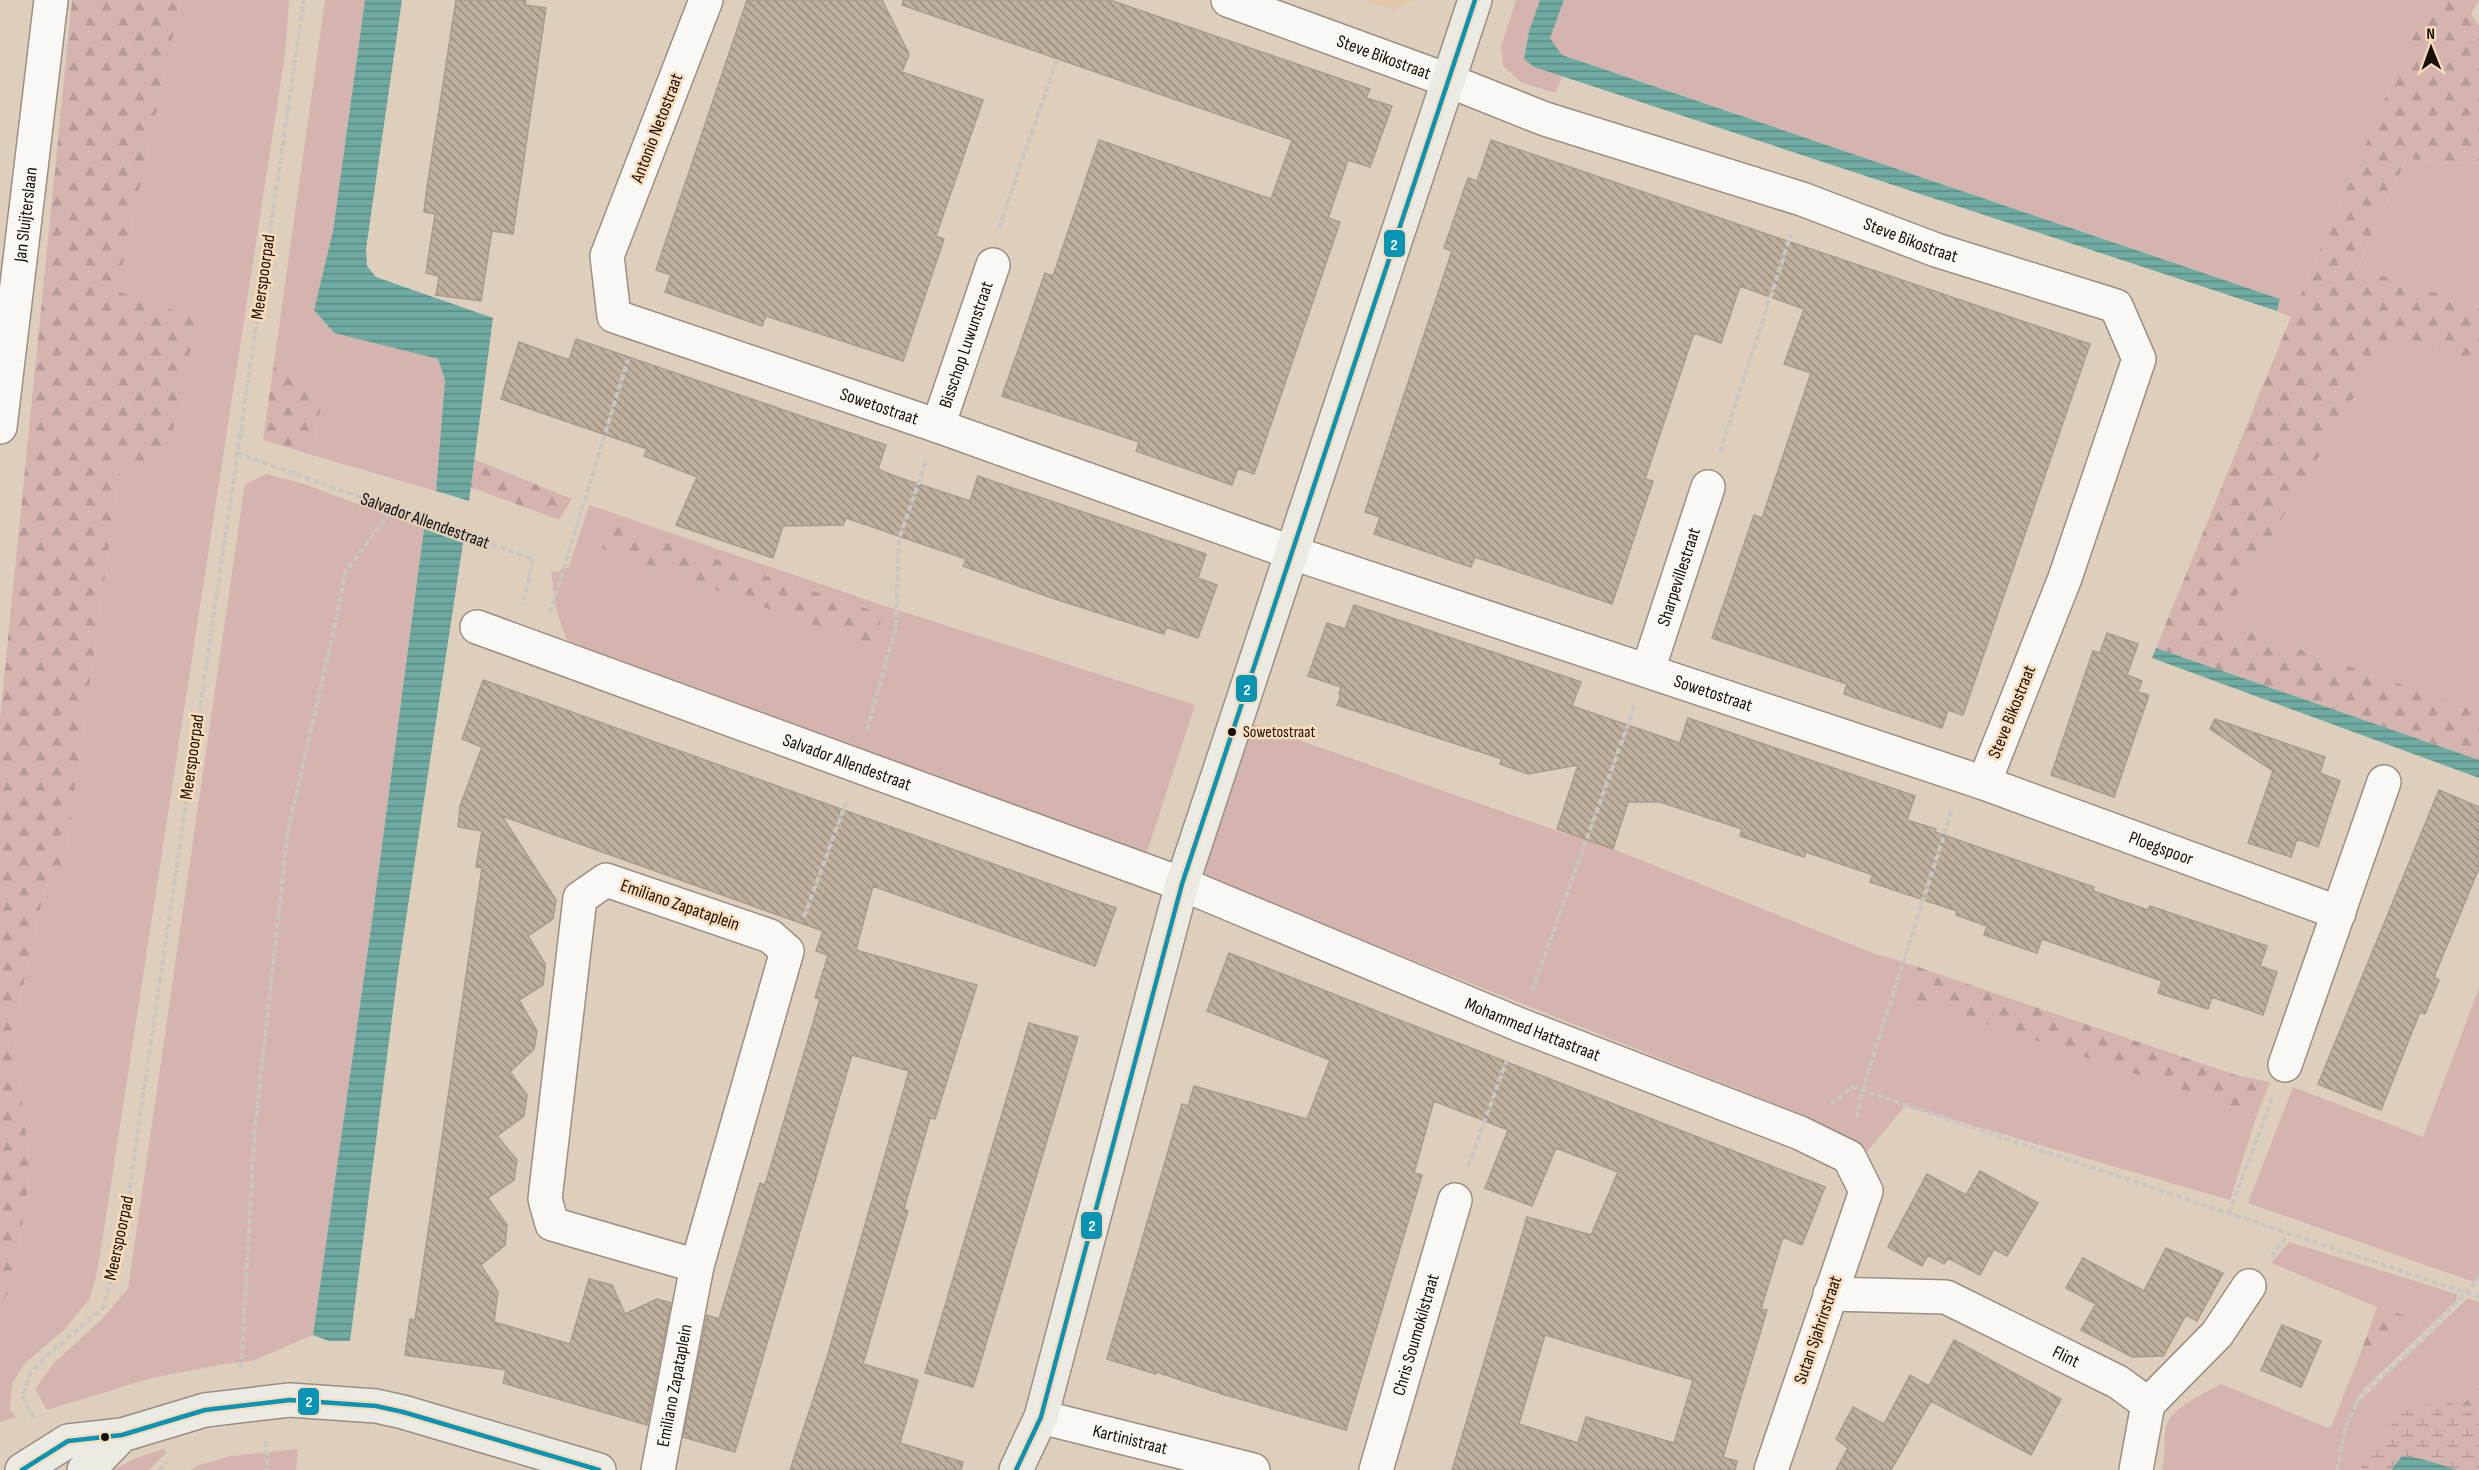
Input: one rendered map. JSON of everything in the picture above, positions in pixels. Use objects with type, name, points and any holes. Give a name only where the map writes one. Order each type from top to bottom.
[{"type":"street","name":"Jan Sluijterslaan","points":[[0,427],[4,352],[51,0]]},
{"type":"street","name":"Antonio Netostraat","points":[[607,256],[706,0]]},
{"type":"street","name":"Steve Bikostraat","points":[[1228,0],[1447,80],[1545,119],[1802,199],[1936,250],[2116,306],[2139,360],[2065,578],[1973,780]]},
{"type":"street","points":[[1016,1470],[1041,1417],[1182,884],[1475,0]]},
{"type":"street","name":"Sowetostraat","points":[[607,256],[614,315],[938,426],[1293,553],[1648,669],[1973,780]]},
{"type":"street","name":"Bisschop Luwunstraat","points":[[938,426],[993,266]]},
{"type":"street","name":"Sharpevillestraat","points":[[1648,669],[1708,486]]},
{"type":"street","name":"Salvador Allendestraat","points":[[477,627],[1182,884]]},
{"type":"street","name":"Ploegspoor","points":[[1973,780],[2339,914]]},
{"type":"street","points":[[2285,1065],[2384,782]]},
{"type":"street","name":"Emiliano Zapataplein","points":[[658,1470],[697,1266],[787,951],[770,936],[606,880],[580,898],[545,1199],[552,1224],[697,1266]]},
{"type":"street","name":"Mohammed Hattastraat","points":[[1182,884],[1520,1026],[1800,1133],[1849,1157]]},
{"type":"street","name":"Sutan Sjahrirstraat","points":[[1771,1470],[1866,1191],[1849,1157]]},
{"type":"street","name":"Chris Soumokilstraat","points":[[1376,1470],[1455,1200]]},
{"type":"street","points":[[2136,1470],[2148,1404],[2217,1335],[2249,1286]]},
{"type":"street","name":"Flint","points":[[1830,1294],[1946,1297],[2118,1382],[2148,1404]]},
{"type":"street","points":[[22,1470],[68,1441],[122,1435],[205,1410],[290,1400],[376,1406],[403,1412],[598,1470]]},
{"type":"street","name":"Kartinistraat","points":[[1041,1417],[1253,1470]]},
{"type":"street","points":[[84,1470],[93,1465],[122,1435]]},
{"type":"path","name":"Meerspoorpad","points":[[52,1451],[23,1398],[29,1375],[45,1358],[103,1308],[121,1246],[304,0]]},
{"type":"path","points":[[993,266],[990,255],[1057,59]]},
{"type":"path","points":[[1708,486],[1802,199]]},
{"type":"path","points":[[526,645],[639,324]]},
{"type":"path","points":[[787,951],[804,917],[845,810],[896,627],[899,539],[938,426]]},
{"type":"path","name":"Salvador Allendestraat","points":[[237,453],[533,559],[526,645]]},
{"type":"path","points":[[265,1402],[240,1374],[255,1128],[288,830],[345,573],[393,508]]},
{"type":"path","points":[[1455,1200],[1648,669]]},
{"type":"path","points":[[1849,1157],[1862,1091],[1973,780]]},
{"type":"path","points":[[2229,1213],[2285,1065]]},
{"type":"path","points":[[1800,1133],[1852,1087],[2479,1297]]},
{"type":"path","points":[[2337,1470],[2345,1429],[2359,1397],[2405,1356],[2479,1279]]},
{"type":"shaded area","points":[[1367,0],[1415,0],[1393,10],[1371,4]]},
{"type":"green space","points":[[72,0],[181,0],[117,291],[197,318],[167,460],[121,463],[65,860],[44,892],[14,1027],[30,1170],[14,1287],[0,1303],[0,719]]},
{"type":"green space","points":[[181,0],[289,0],[285,54],[98,1268],[90,1298],[64,1330],[25,1363],[12,1384],[10,1409],[16,1417],[0,1422],[0,1303],[14,1287],[30,1170],[14,1027],[44,892],[65,860],[121,463],[197,318],[117,291]]},
{"type":"green space","points":[[325,0],[365,0],[333,231],[314,310],[334,333],[438,359],[445,380],[436,491],[312,455],[321,407],[274,363]]},
{"type":"green space","points":[[1516,0],[1540,0],[1529,31],[1525,58],[1534,67],[1563,76],[1555,93],[1521,82],[1503,66],[1501,47]]},
{"type":"green space","points":[[1564,0],[2428,0],[2291,317],[2277,311],[2280,299],[1562,55],[1550,38]]},
{"type":"green space","points":[[2428,0],[2479,0],[2471,14],[2479,26],[2479,164],[2406,159],[2358,268],[2479,307],[2479,367],[2392,332],[2221,622],[2479,711],[2479,760],[2156,648],[2291,317]]},
{"type":"green space","points":[[2406,159],[2479,164],[2479,307],[2358,269]]},
{"type":"green space","points":[[2392,332],[2479,367],[2479,711],[2220,622]]},
{"type":"green space","points":[[274,363],[321,407],[312,455],[263,440]]},
{"type":"green space","points":[[474,459],[572,499],[559,520],[470,487]]},
{"type":"green space","points":[[266,474],[304,484],[424,529],[371,928],[313,1335],[252,1361],[151,1378],[47,1410],[35,1389],[54,1363],[102,1319],[128,1289],[244,490],[246,484]]},
{"type":"green space","points":[[589,505],[882,605],[1195,705],[1146,855],[602,655],[567,640],[556,610],[551,571],[556,572],[569,567]]},
{"type":"green space","points":[[603,522],[883,614],[871,646],[603,549]]},
{"type":"green space","points":[[1251,723],[1566,834],[1596,842],[1873,953],[1909,964],[1916,1000],[2257,1115],[2230,1200],[1905,1106],[1861,1159],[1842,1139],[1800,1114],[1201,876]]},
{"type":"green space","points":[[1909,964],[2236,1075],[2270,1082],[2257,1115],[1915,1000]]},
{"type":"green space","points":[[2479,988],[2479,1276],[2474,1282],[2248,1203],[2293,1087],[2423,1137]]},
{"type":"green space","points":[[2289,1242],[2457,1294],[2457,1300],[2363,1390],[2353,1407],[2468,1298],[2479,1302],[2479,1418],[2400,1413],[2359,1470],[2162,1470],[2165,1432],[2169,1420],[2181,1407],[2221,1384],[2328,1428],[2332,1425],[2361,1352],[2421,1320],[2377,1307],[2271,1263]]},
{"type":"green space","points":[[2377,1307],[2422,1320],[2361,1352]]},
{"type":"green space","points":[[2479,1389],[2479,1418],[2459,1408]]},
{"type":"green space","points":[[2443,1399],[2479,1418],[2479,1470],[2458,1470],[2403,1456],[2391,1470],[2359,1470],[2400,1413]]},
{"type":"green space","points":[[163,1449],[167,1452],[149,1470],[112,1470],[134,1459]]},
{"type":"green space","points":[[298,1449],[296,1470],[191,1470],[196,1466],[231,1456]]},
{"type":"water","points":[[365,0],[402,0],[366,249],[367,266],[376,277],[493,318],[469,501],[436,491],[445,380],[438,359],[334,333],[314,310],[333,231]]},
{"type":"water","points":[[1540,0],[1564,0],[1550,38],[1562,55],[2280,299],[2277,311],[1534,67],[1524,59],[1529,31]]},
{"type":"water","points":[[424,529],[463,543],[398,972],[350,1341],[329,1341],[313,1335],[371,928]]},
{"type":"water","points":[[2156,648],[2479,760],[2479,778],[2152,658]]},
{"type":"water","points":[[2402,1456],[2422,1459],[2458,1470],[2391,1470]]},
{"type":"building","points":[[456,0],[526,0],[525,5],[546,8],[513,234],[492,231],[481,301],[436,295],[439,276],[426,273],[435,214],[424,212]]},
{"type":"building","points":[[747,0],[882,0],[909,54],[902,72],[983,100],[936,236],[944,239],[903,361],[766,316],[762,326],[665,292],[671,275],[656,270]]},
{"type":"building","points":[[903,0],[1110,0],[1370,89],[1366,98],[1392,106],[1370,167],[1348,160],[1328,218],[1340,222],[1254,474],[1238,468],[1232,485],[1136,451],[1139,442],[1002,396],[1045,273],[1053,276],[1099,140],[1271,199],[1292,140],[902,5]]},
{"type":"building","points":[[1491,140],[2090,344],[1963,715],[1948,710],[1942,728],[1844,694],[1847,684],[1712,638],[1754,515],[1762,518],[1811,373],[1784,364],[1804,309],[1740,286],[1721,343],[1694,333],[1645,479],[1653,481],[1612,604],[1475,557],[1471,567],[1374,534],[1380,517],[1365,512],[1452,251],[1444,248],[1468,178],[1477,181]]},
{"type":"building","points":[[576,339],[886,445],[878,469],[897,477],[970,501],[978,476],[1206,554],[1198,578],[1217,585],[1198,638],[1166,627],[1164,634],[1049,597],[963,566],[966,559],[846,518],[843,525],[783,526],[773,558],[676,525],[697,477],[644,456],[647,449],[501,399],[519,342],[569,360]]},
{"type":"building","points":[[1354,605],[1581,682],[1572,706],[1680,743],[1688,718],[1915,796],[1907,820],[1936,829],[1935,832],[2094,887],[2093,891],[2148,910],[2150,906],[2267,946],[2260,966],[2277,972],[2263,1015],[2212,997],[2208,1009],[2158,993],[2162,981],[2042,939],[2037,953],[1984,935],[1987,926],[1956,915],[1957,911],[1870,882],[1873,875],[1806,852],[1804,857],[1740,836],[1742,829],[1660,802],[1628,802],[1613,849],[1557,829],[1578,765],[1528,774],[1500,764],[1502,759],[1337,705],[1341,687],[1308,676],[1327,623],[1345,629]]},
{"type":"building","points":[[2107,633],[2138,644],[2127,675],[2142,681],[2138,692],[2149,695],[2114,797],[2051,775],[2093,651],[2100,653]]},
{"type":"building","points":[[483,680],[1116,908],[1095,966],[873,886],[856,950],[977,985],[935,1119],[930,1118],[904,1209],[908,1211],[863,1364],[918,1380],[900,1443],[963,1462],[961,1470],[790,1470],[828,1354],[909,1071],[852,1055],[735,1452],[683,1437],[707,1315],[719,1319],[760,1183],[765,1185],[820,999],[815,998],[828,955],[816,951],[823,931],[502,816],[556,900],[553,919],[528,936],[545,964],[545,970],[543,985],[519,1000],[537,1031],[534,1049],[510,1072],[527,1095],[524,1116],[497,1136],[517,1160],[514,1180],[488,1198],[507,1225],[505,1245],[481,1265],[498,1292],[494,1322],[570,1344],[589,1279],[612,1285],[625,1314],[657,1299],[671,1303],[647,1425],[503,1383],[506,1370],[405,1355],[410,1319],[415,1320],[482,868],[476,867],[482,831],[458,827],[460,806],[482,747],[462,739]]},
{"type":"building","points":[[2215,719],[2325,757],[2320,773],[2340,781],[2318,847],[2297,839],[2291,857],[2248,843],[2273,771],[2210,729]]},
{"type":"building","points":[[2439,790],[2479,807],[2479,868],[2434,977],[2439,980],[2425,1014],[2420,1012],[2381,1110],[2318,1084]]},
{"type":"building","points":[[1229,953],[1825,1187],[1802,1245],[1783,1237],[1761,1309],[1767,1310],[1723,1457],[1737,1461],[1735,1470],[1452,1470],[1527,1217],[1591,1235],[1618,1172],[1556,1148],[1532,1206],[1485,1188],[1508,1130],[1434,1101],[1414,1173],[1422,1175],[1346,1430],[1107,1359],[1182,1104],[1188,1106],[1194,1086],[1307,1119],[1330,1060],[1207,1011]],"holes":[[[1545,1335],[1693,1380],[1674,1443],[1586,1417],[1578,1443],[1519,1424]]]},
{"type":"building","points":[[1029,1023],[1078,1037],[973,1387],[925,1373]]},
{"type":"building","points":[[1980,1171],[2038,1203],[2007,1256],[1994,1249],[1980,1275],[1948,1258],[1944,1264],[1928,1255],[1922,1266],[1888,1247],[1927,1174],[1966,1195]]},
{"type":"building","points":[[2166,1248],[2223,1273],[2197,1321],[2186,1315],[2163,1356],[2132,1357],[2081,1330],[2096,1304],[2066,1288],[2083,1258],[2144,1291]]},
{"type":"building","points":[[2282,1325],[2321,1341],[2301,1387],[2261,1370]]},
{"type":"building","points":[[1954,1340],[2061,1399],[2031,1455],[1931,1401],[1891,1470],[1836,1470],[1848,1448],[1836,1439],[1853,1407],[1884,1424],[1910,1375],[1929,1386]]},
{"type":"transit line","name":"2","points":[[1016,1470],[1041,1417],[1182,884],[1475,0]]},
{"type":"transit line","name":"2","points":[[22,1470],[68,1441],[122,1435],[205,1410],[290,1400],[376,1406],[403,1412],[599,1470]]},
{"type":"place","name":"Sowetostraat","points":[[1232,732]]}]
